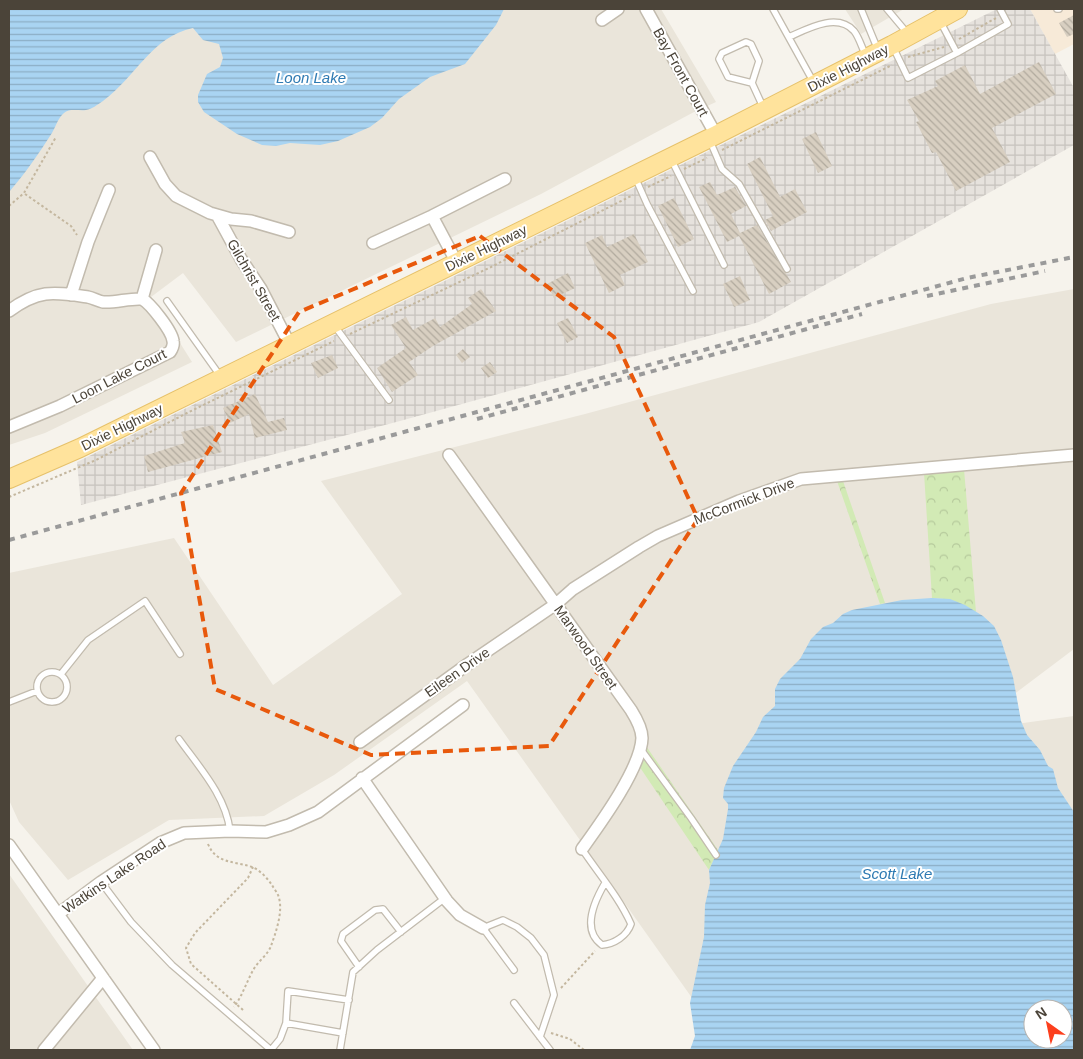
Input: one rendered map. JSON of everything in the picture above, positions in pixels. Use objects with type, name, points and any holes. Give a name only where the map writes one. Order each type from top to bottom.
[{"type":"main road","name":"Dixie Highway","points":[[9,479],[80,448],[290,345],[338,330],[457,263],[638,183],[674,165],[765,110],[958,9]]},
{"type":"street","points":[[602,20],[618,9]]},
{"type":"street","name":"Bay Front Court","points":[[646,9],[714,142]]},
{"type":"street","points":[[150,157],[165,184],[176,196],[217,215],[250,221],[289,232]]},
{"type":"street","points":[[373,243],[505,180]]},
{"type":"street","points":[[71,295],[86,247],[109,190]]},
{"type":"street","name":"Gilchrist Street","points":[[217,215],[241,259],[261,289],[290,345]]},
{"type":"street","points":[[432,216],[457,263]]},
{"type":"street","points":[[9,311],[23,301],[43,293],[92,298],[103,302],[142,298],[156,250]]},
{"type":"street","name":"Loon Lake Court","points":[[9,428],[60,406],[170,352],[173,341],[171,335],[155,311],[142,298]]},
{"type":"street","name":"Marwood Street","points":[[449,455],[631,710],[638,724],[642,736],[632,770],[615,800],[582,848]]},
{"type":"street","name":"McCormick Drive","points":[[556,604],[573,589],[658,536],[739,501],[800,479],[1074,456]]},
{"type":"street","name":"Eileen Drive","points":[[360,742],[468,664],[556,604]]},
{"type":"street","name":"Watkins Lake Road","points":[[58,914],[101,882],[160,843],[184,833],[266,832],[289,826],[318,812],[462,705]]},
{"type":"street","points":[[362,778],[445,898],[460,915],[483,928]]},
{"type":"street","name":"Watkins Lake Road","points":[[9,845],[154,1050]]},
{"type":"street","points":[[44,1050],[103,978]]},
{"type":"lane","points":[[774,9],[815,85]]},
{"type":"lane","points":[[861,9],[879,52]]},
{"type":"lane","points":[[887,9],[909,36]]},
{"type":"lane","points":[[789,37],[817,24],[839,22],[854,31],[879,52],[900,61],[908,78],[1008,24],[1002,12]]},
{"type":"lane","points":[[939,19],[957,53]]},
{"type":"lane","points":[[752,83],[728,77],[719,59],[722,53],[746,42],[752,44],[760,61],[752,83],[765,110]]},
{"type":"lane","points":[[714,142],[722,169],[738,184],[787,269]]},
{"type":"lane","points":[[674,165],[724,265]]},
{"type":"lane","points":[[638,183],[693,291]]},
{"type":"lane","points":[[167,302],[222,378]]},
{"type":"lane","points":[[338,330],[389,400]]},
{"type":"lane","points":[[61,674],[88,640],[144,601],[180,654]]},
{"type":"lane","points":[[56,672],[61,674],[67,688],[64,696],[56,702],[42,699],[37,691],[38,681],[45,673],[56,672]]},
{"type":"lane","points":[[9,702],[37,691]]},
{"type":"lane","points":[[179,739],[221,800],[230,831]]},
{"type":"lane","points":[[640,748],[716,855]]},
{"type":"lane","points":[[582,848],[626,914],[631,924],[625,934],[610,944],[602,945],[598,942],[592,930],[590,920],[605,883]]},
{"type":"lane","points":[[101,882],[131,922],[165,958],[271,1050],[280,1039],[286,1023],[288,991],[349,1000]]},
{"type":"lane","points":[[340,1050],[354,972],[445,898]]},
{"type":"lane","points":[[359,967],[341,941],[342,934],[375,910],[383,910],[401,932]]},
{"type":"lane","points":[[514,970],[483,928],[503,920],[517,927],[531,938],[544,955],[554,995],[541,1034]]},
{"type":"lane","points":[[514,1002],[541,1034],[550,1050]]},
{"type":"lane","points":[[286,1023],[343,1033]]},
{"type":"path","points":[[9,497],[96,460],[188,413],[338,330],[491,266],[714,142],[913,54],[943,48],[1002,12]]},
{"type":"path","points":[[9,206],[24,193],[56,137]]},
{"type":"path","points":[[24,193],[71,226],[86,247]]},
{"type":"path","points":[[205,832],[210,850],[216,857],[224,861],[253,867],[268,880],[279,896],[279,925],[271,947],[256,966],[236,1004],[229,1013]]},
{"type":"path","points":[[242,1010],[191,964],[186,948],[196,933],[248,878],[253,867]]},
{"type":"path","points":[[554,995],[594,951],[602,945]]},
{"type":"path","points":[[541,1034],[570,1039],[584,1050]]},
{"type":"highlighted area","points":[[480,236],[614,337],[698,519],[549,746],[371,755],[215,689],[181,493],[299,312]]},
{"type":"shaded area","points":[[122,9],[661,9],[716,102],[541,194],[236,342],[183,273],[151,297],[192,362],[45,433],[9,445],[9,88]]},
{"type":"shaded area","points":[[845,9],[904,9],[861,34]]},
{"type":"shaded area","points":[[997,9],[1030,9],[1074,88],[1074,145],[759,322],[400,421],[81,505],[77,462]]},
{"type":"shaded area","points":[[1030,9],[1074,9],[1074,44],[1055,54]]},
{"type":"shaded area","points":[[1074,289],[1074,649],[965,731],[1074,716],[1074,900],[729,1050],[467,681],[334,775],[264,816],[169,820],[68,880],[19,822],[9,800],[9,573],[174,538],[273,685],[402,594],[321,481],[585,414],[991,304]]},
{"type":"shaded area","points":[[9,874],[133,1050],[9,1050]]},
{"type":"green space","points":[[964,469],[976,612],[955,602],[932,598],[924,473]]},
{"type":"green space","points":[[837,481],[843,481],[885,603],[880,604]]},
{"type":"green space","points":[[644,743],[718,850],[709,870],[637,763]]},
{"type":"water","name":"Loon Lake","points":[[9,9],[504,9],[496,25],[465,64],[430,77],[399,99],[382,118],[370,127],[338,141],[320,145],[290,143],[276,146],[262,145],[237,134],[204,112],[198,102],[198,95],[207,74],[220,67],[223,58],[219,44],[203,40],[193,28],[178,33],[155,49],[103,101],[88,109],[66,111],[60,117],[37,156],[9,192]]},
{"type":"water","name":"Scott Lake","points":[[950,599],[965,605],[983,616],[994,626],[1001,640],[1013,677],[1021,721],[1027,735],[1040,750],[1048,766],[1053,769],[1058,788],[1074,812],[1074,1050],[690,1050],[695,1036],[690,1003],[704,937],[705,905],[710,883],[709,870],[723,839],[728,809],[728,804],[723,798],[724,788],[733,766],[756,732],[763,717],[775,706],[775,689],[780,679],[800,659],[811,639],[823,627],[833,623],[843,614],[852,610],[902,600]]},
{"type":"building","points":[[1074,15],[1074,34],[1067,37],[1059,23]]},
{"type":"building","points":[[1039,62],[1056,94],[992,128],[1010,162],[956,191],[936,152],[932,153],[916,122],[919,121],[907,100],[938,86],[935,81],[965,65],[980,94]]},
{"type":"building","points":[[816,132],[832,166],[818,173],[802,139]]},
{"type":"building","points":[[760,157],[780,197],[795,189],[807,212],[771,231],[765,220],[773,216],[747,164]]},
{"type":"building","points":[[710,182],[717,195],[735,187],[746,206],[731,214],[740,233],[757,225],[791,282],[769,294],[739,236],[727,242],[699,187]]},
{"type":"building","points":[[674,198],[694,239],[678,247],[658,206]]},
{"type":"building","points":[[634,234],[648,262],[620,275],[625,285],[609,293],[585,243],[602,235],[607,247]]},
{"type":"building","points":[[568,273],[575,288],[554,298],[547,284]]},
{"type":"building","points":[[740,276],[750,300],[734,307],[723,284]]},
{"type":"building","points":[[481,289],[496,311],[433,346],[409,362],[418,375],[392,392],[377,368],[406,348],[391,325],[406,317],[413,330],[435,318],[440,327],[472,304],[468,298]]},
{"type":"building","points":[[568,318],[578,337],[567,343],[557,323]]},
{"type":"building","points":[[463,349],[470,357],[462,363],[456,355]]},
{"type":"building","points":[[332,355],[338,368],[318,378],[311,363]]},
{"type":"building","points":[[490,362],[497,372],[488,378],[481,368]]},
{"type":"building","points":[[255,394],[268,422],[284,418],[287,430],[255,438],[249,414],[230,423],[223,408]]},
{"type":"building","points":[[213,425],[222,452],[148,472],[144,456],[185,443],[181,432]]},
{"type":"railway","points":[[9,540],[967,278],[1074,257]]},
{"type":"railway","points":[[927,296],[1045,271]]},
{"type":"railway","points":[[477,419],[862,314]]}]
